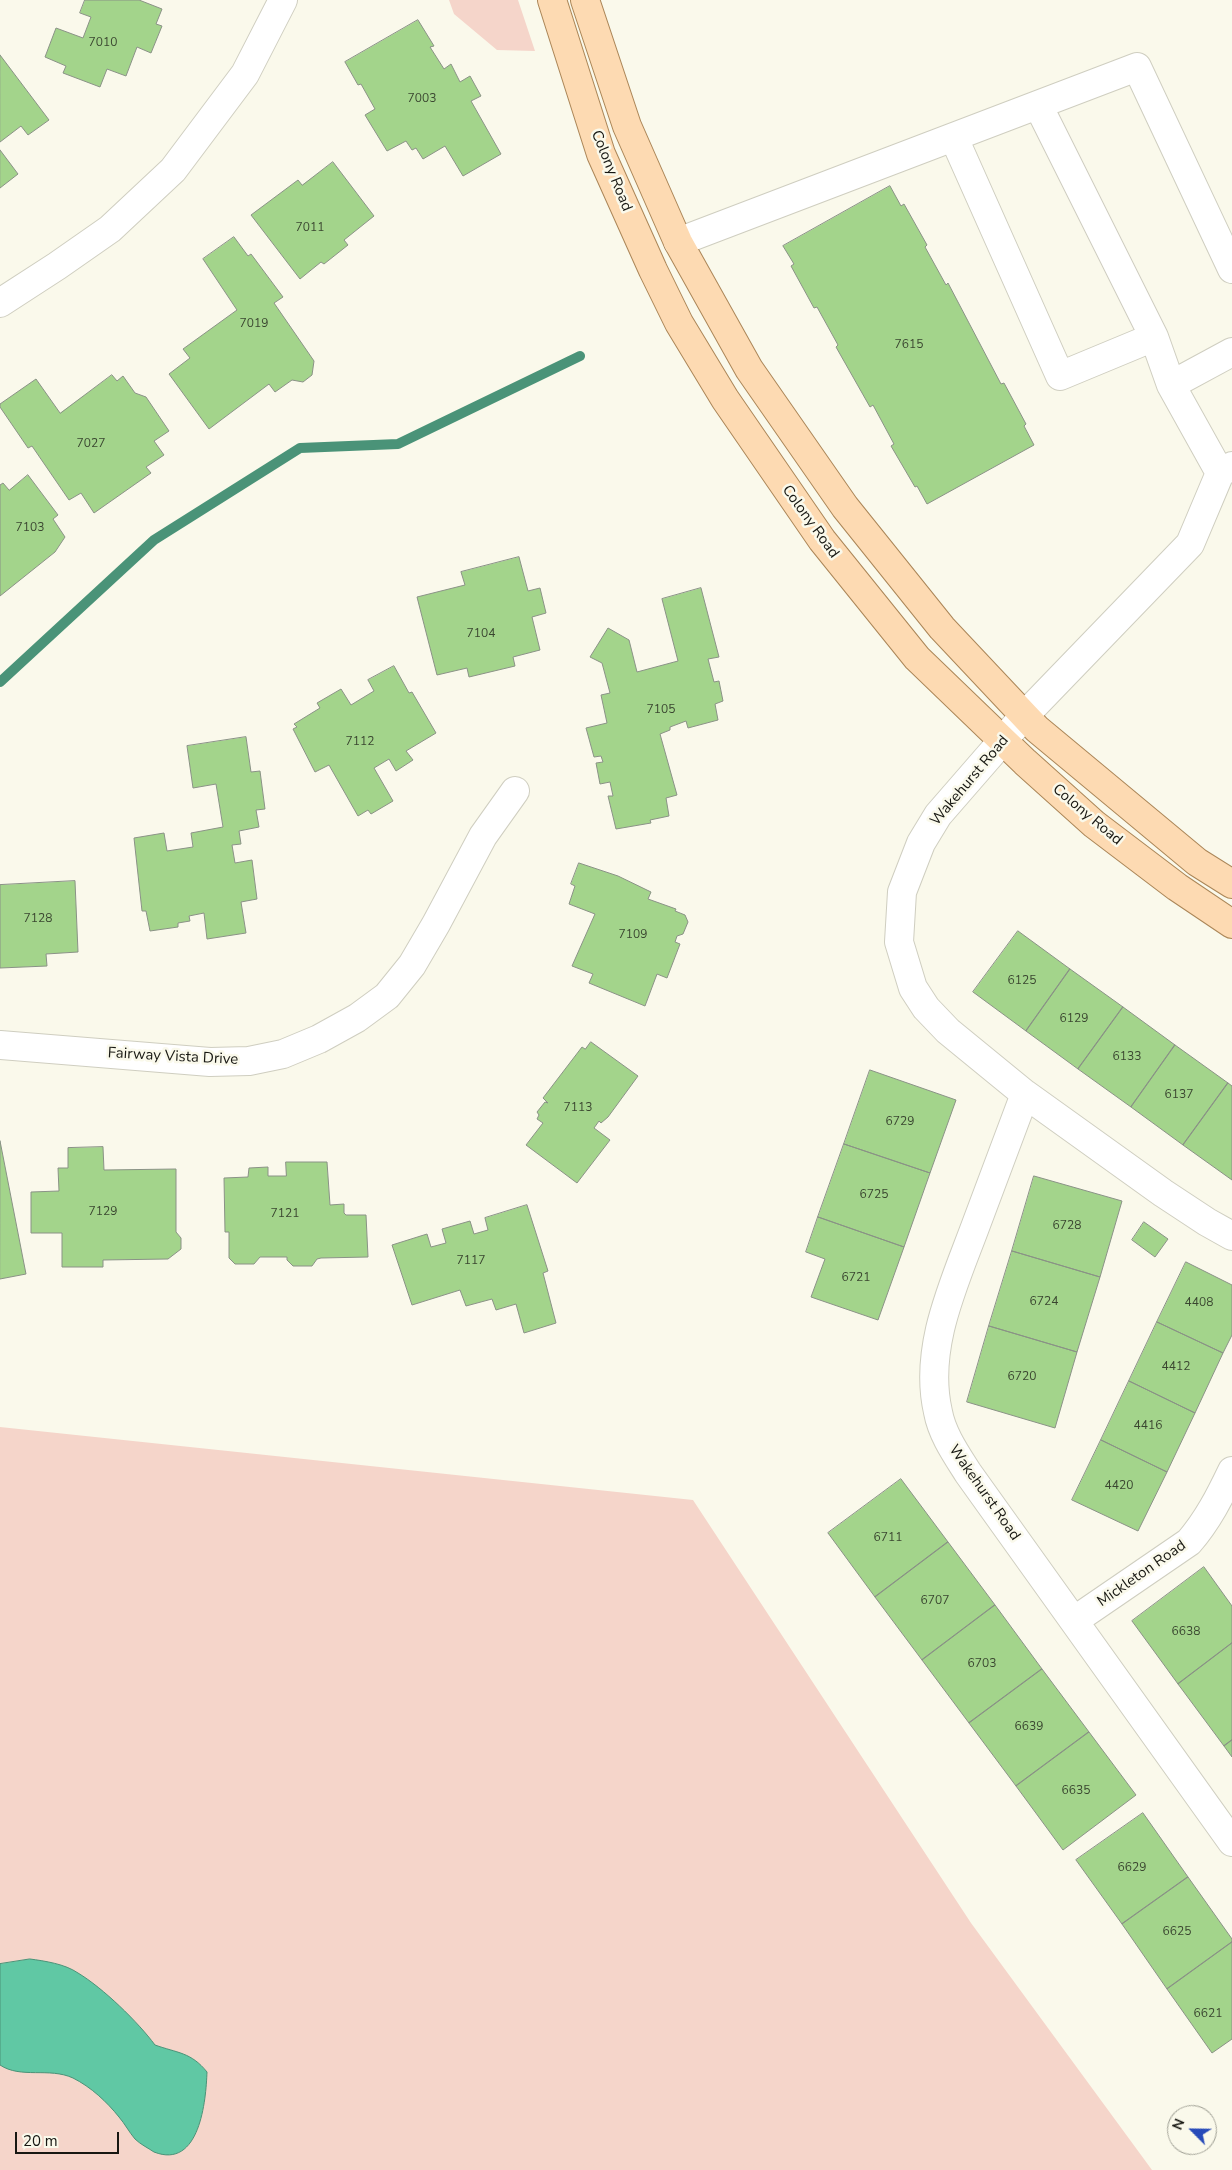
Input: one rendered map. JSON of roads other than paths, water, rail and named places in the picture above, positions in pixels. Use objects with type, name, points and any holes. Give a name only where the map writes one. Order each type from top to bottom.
[{"type":"main road","name":"Colony Road","points":[[552,0],[601,154],[653,270],[680,323],[725,399],[796,505],[917,658],[1003,741],[1094,824],[1177,887],[1232,924]]},
{"type":"main road","name":"Colony Road","points":[[585,0],[627,126],[678,242],[750,369],[846,507],[942,628],[1024,716],[1094,778],[1197,862],[1232,884]]},
{"type":"street","points":[[0,302],[57,266],[110,229],[173,170],[245,74],[283,0]]},
{"type":"street","points":[[678,242],[1137,67],[1232,269]]},
{"type":"street","points":[[1038,106],[1154,337],[1171,385],[1226,469]]},
{"type":"street","points":[[954,138],[1060,376],[1154,337]]},
{"type":"street","points":[[1171,385],[1232,352]]},
{"type":"street","name":"Wakehurst Road","points":[[1226,469],[1190,544],[1024,716],[938,815],[921,843],[902,892],[898,942],[912,988],[926,1008],[948,1031],[1025,1094],[1163,1193],[1232,1236]]},
{"type":"street","name":"Fairway Vista Drive","points":[[0,1045],[210,1062],[249,1062],[283,1054],[319,1039],[357,1018],[387,996],[412,965],[436,924],[482,836],[514,791]]},
{"type":"street","name":"Wakehurst Road","points":[[1025,1094],[952,1289],[937,1340],[934,1382],[938,1413],[949,1442],[968,1473],[1232,1842]]},
{"type":"street","name":"Mickleton Road","points":[[1075,1620],[1189,1542],[1217,1501],[1232,1471]]},
{"type":"waterway","points":[[0,682],[154,540],[300,448],[398,444],[580,356]]}]
